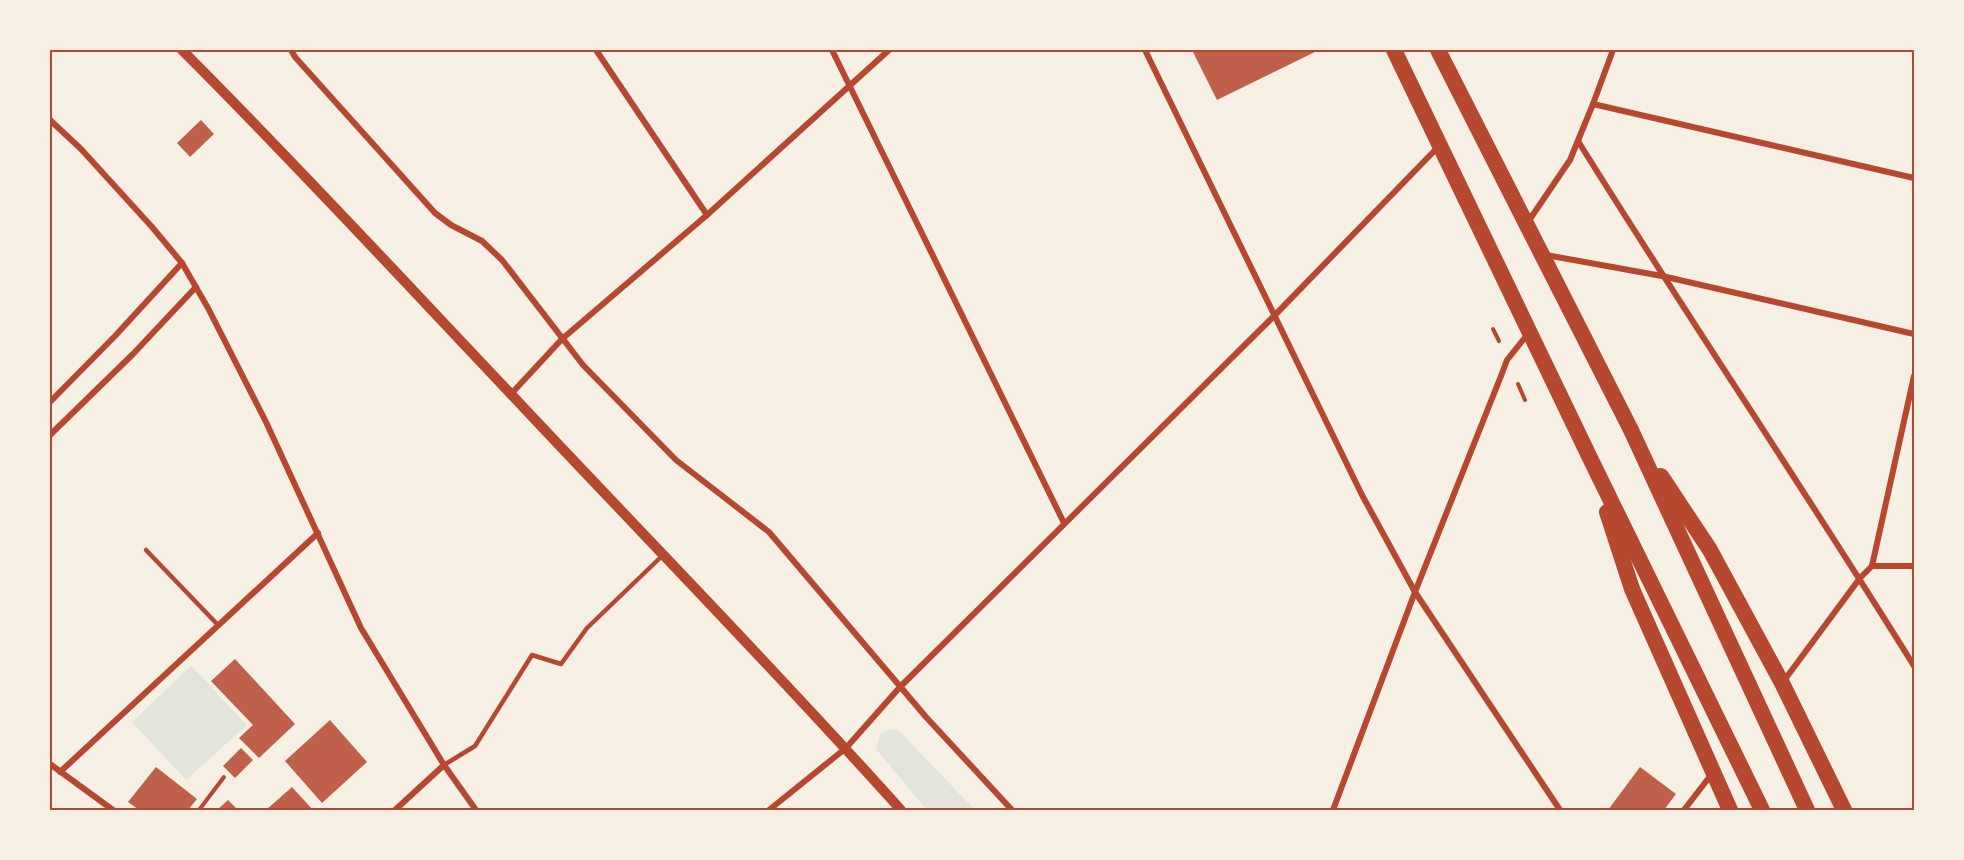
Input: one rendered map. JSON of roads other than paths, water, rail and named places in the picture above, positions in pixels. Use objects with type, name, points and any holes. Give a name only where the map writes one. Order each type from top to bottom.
[{"type":"highway","points":[[1394,50],[1762,810]]},
{"type":"highway","points":[[1438,50],[1631,430],[1758,708],[1808,810]]},
{"type":"highway","points":[[1631,430],[1710,550],[1782,683],[1844,810]]},
{"type":"highway","points":[[1590,458],[1632,589],[1712,774],[1730,810]]},
{"type":"street","points":[[182,50],[277,145],[902,810]]},
{"type":"street","points":[[291,50],[435,213],[451,225],[482,241],[502,260],[583,365],[676,460],[769,532],[900,687],[1012,810]]},
{"type":"street","points":[[596,50],[706,215]]},
{"type":"street","points":[[832,50],[1064,523]]},
{"type":"street","points":[[511,394],[562,339],[706,215],[888,50]]},
{"type":"street","points":[[1145,50],[1362,495],[1415,592],[1560,810]]},
{"type":"street","points":[[1526,225],[1570,160],[1612,50]]},
{"type":"street","points":[[1593,104],[1914,178]]},
{"type":"street","points":[[50,120],[88,157],[152,227],[182,264],[266,422],[361,628],[444,765],[476,810]]},
{"type":"street","points":[[1578,141],[1662,276],[1860,578],[1914,666]]},
{"type":"street","points":[[769,810],[846,748],[900,687],[1274,316],[1440,144]]},
{"type":"street","points":[[1541,254],[1662,276],[1914,334]]},
{"type":"street","points":[[50,402],[182,264]]},
{"type":"street","points":[[50,435],[133,354],[196,287]]},
{"type":"street","points":[[1333,810],[1415,592],[1507,360],[1530,332]]},
{"type":"street","points":[[1782,683],[1860,578],[1872,566],[1914,376]]},
{"type":"street","points":[[60,772],[318,533]]},
{"type":"street","points":[[1872,566],[1914,566]]},
{"type":"street","points":[[50,764],[109,809]]},
{"type":"street","points":[[395,810],[444,765]]},
{"type":"street","points":[[1684,810],[1712,774]]},
{"type":"lane","points":[[146,550],[218,625]]},
{"type":"lane","points":[[444,765],[475,746],[532,655],[561,664],[587,628],[664,555]]}]
